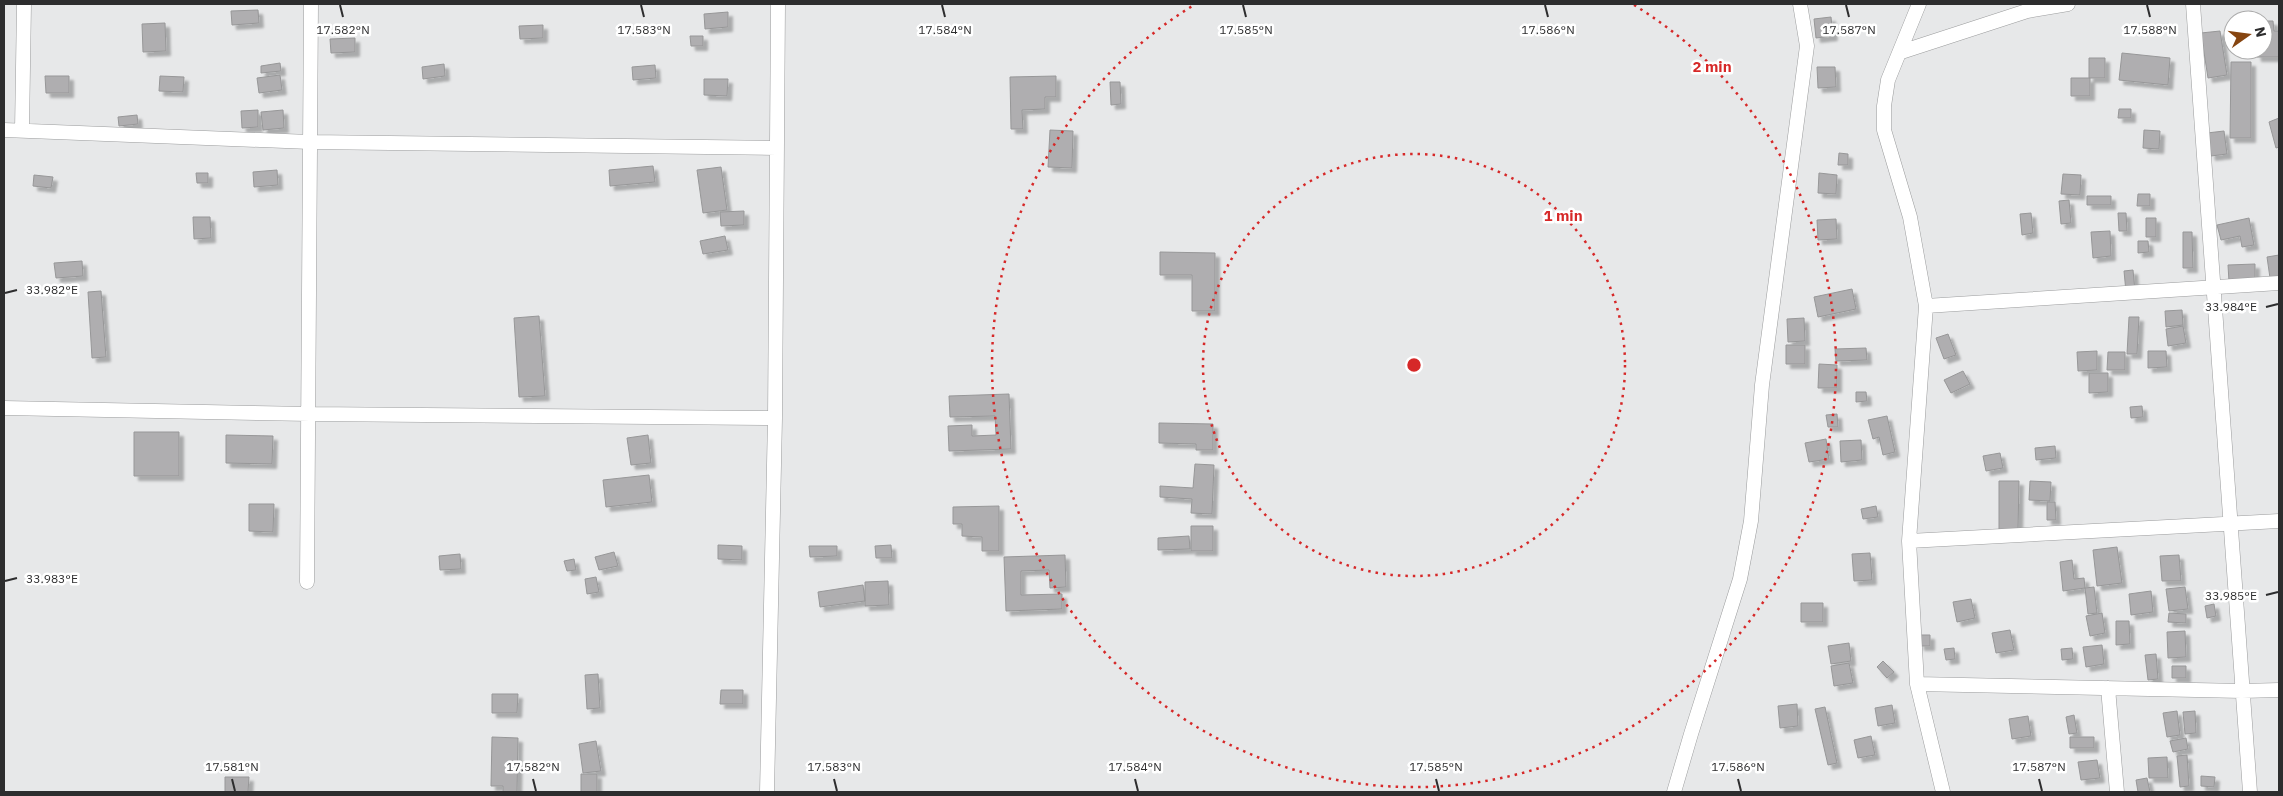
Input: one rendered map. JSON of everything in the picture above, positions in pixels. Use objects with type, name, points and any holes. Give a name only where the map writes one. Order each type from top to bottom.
[{"type":"street","points":[[22,130],[24,4]]},
{"type":"street","points":[[308,582],[311,4]]},
{"type":"street","points":[[767,792],[775,418],[778,4]]},
{"type":"street","points":[[1674,792],[1690,734],[1740,579],[1751,521],[1762,384],[1807,46],[1800,4]]},
{"type":"street","points":[[1919,4],[1888,80],[1884,106],[1884,130],[1910,217],[1926,306],[1909,541],[1917,684],[1943,792]]},
{"type":"street","points":[[1901,52],[2027,12],[2068,4]]},
{"type":"street","points":[[2193,4],[2250,792]]},
{"type":"street","points":[[4,130],[310,142],[776,148]]},
{"type":"street","points":[[1926,306],[2279,283]]},
{"type":"street","points":[[4,408],[310,414],[775,418]]},
{"type":"street","points":[[1909,541],[2229,522],[2279,521]]},
{"type":"street","points":[[1917,684],[2242,691],[2279,690]]},
{"type":"street","points":[[2108,688],[2117,792]]},
{"type":"building","points":[[258,10],[259,23],[232,25],[231,11]]},
{"type":"building","points":[[728,12],[728,27],[705,29],[704,14]]},
{"type":"building","points":[[1831,17],[1833,36],[1816,38],[1814,19]]},
{"type":"building","points":[[2273,21],[2274,31],[2279,31],[2279,57],[2273,57]]},
{"type":"building","points":[[165,23],[166,51],[143,52],[142,24]]},
{"type":"building","points":[[543,25],[543,38],[520,39],[519,26]]},
{"type":"building","points":[[2220,31],[2223,60],[2225,60],[2227,75],[2208,78],[2201,33]]},
{"type":"building","points":[[690,36],[703,36],[703,46],[691,46]]},
{"type":"building","points":[[355,38],[355,52],[331,53],[330,39]]},
{"type":"building","points":[[2122,53],[2170,58],[2168,85],[2119,80]]},
{"type":"building","points":[[2089,58],[2105,58],[2105,78],[2089,78]]},
{"type":"building","points":[[2231,62],[2251,62],[2251,138],[2230,138]]},
{"type":"building","points":[[280,63],[281,71],[261,73],[261,66]]},
{"type":"building","points":[[444,64],[445,76],[423,79],[422,67]]},
{"type":"building","points":[[655,65],[656,78],[633,80],[632,67]]},
{"type":"building","points":[[1817,67],[1835,67],[1836,87],[1818,88]]},
{"type":"building","points":[[280,75],[282,90],[259,93],[257,78]]},
{"type":"building","points":[[45,76],[69,76],[69,93],[46,93]]},
{"type":"building","points":[[160,76],[184,77],[183,92],[159,91]]},
{"type":"building","points":[[1056,76],[1056,97],[1045,97],[1045,109],[1022,110],[1023,129],[1011,129],[1010,77]]},
{"type":"building","points":[[2071,78],[2090,78],[2090,96],[2071,96]]},
{"type":"building","points":[[704,79],[728,79],[727,96],[704,95]]},
{"type":"building","points":[[1110,82],[1120,82],[1121,104],[1111,105]]},
{"type":"building","points":[[2119,109],[2131,109],[2131,118],[2118,118]]},
{"type":"building","points":[[258,110],[258,127],[242,128],[241,111]]},
{"type":"building","points":[[283,110],[284,128],[263,130],[261,112]]},
{"type":"building","points":[[137,115],[138,124],[119,126],[118,117]]},
{"type":"building","points":[[2279,118],[2279,147],[2276,148],[2269,122]]},
{"type":"building","points":[[1050,130],[1073,131],[1072,168],[1048,167]]},
{"type":"building","points":[[2144,130],[2160,131],[2159,149],[2143,148]]},
{"type":"building","points":[[2224,131],[2227,154],[2211,156],[2207,133]]},
{"type":"building","points":[[1839,153],[1848,154],[1848,165],[1838,165]]},
{"type":"building","points":[[653,166],[655,182],[610,186],[609,170]]},
{"type":"building","points":[[721,167],[727,210],[703,213],[697,170]]},
{"type":"building","points":[[277,170],[278,185],[254,187],[253,172]]},
{"type":"building","points":[[196,173],[208,173],[208,183],[197,183]]},
{"type":"building","points":[[1819,173],[1837,175],[1836,194],[1818,193]]},
{"type":"building","points":[[2063,174],[2081,175],[2080,195],[2061,194]]},
{"type":"building","points":[[34,175],[53,177],[51,188],[33,186]]},
{"type":"building","points":[[2138,194],[2150,194],[2150,206],[2137,206]]},
{"type":"building","points":[[2087,196],[2111,196],[2111,205],[2087,205]]},
{"type":"building","points":[[2069,200],[2071,223],[2061,224],[2059,201]]},
{"type":"building","points":[[744,211],[744,225],[721,226],[720,212]]},
{"type":"building","points":[[2031,213],[2033,233],[2022,235],[2020,214]]},
{"type":"building","points":[[2118,213],[2126,213],[2127,231],[2119,231]]},
{"type":"building","points":[[193,217],[210,217],[211,238],[194,239]]},
{"type":"building","points":[[2146,218],[2156,218],[2156,237],[2146,237]]},
{"type":"building","points":[[2249,218],[2254,245],[2242,247],[2240,236],[2221,240],[2217,225]]},
{"type":"building","points":[[1836,219],[1837,239],[1818,240],[1817,220]]},
{"type":"building","points":[[2110,231],[2111,256],[2093,258],[2091,232]]},
{"type":"building","points":[[2183,232],[2192,232],[2193,268],[2183,268]]},
{"type":"building","points":[[725,236],[728,250],[703,254],[700,241]]},
{"type":"building","points":[[2138,241],[2148,241],[2149,252],[2138,253]]},
{"type":"building","points":[[1160,252],[1215,253],[1215,311],[1192,311],[1192,275],[1160,275]]},
{"type":"building","points":[[2279,255],[2279,277],[2270,278],[2267,257]]},
{"type":"building","points":[[82,261],[83,276],[56,278],[54,263]]},
{"type":"building","points":[[2255,264],[2255,281],[2229,282],[2228,265]]},
{"type":"building","points":[[2133,270],[2135,291],[2126,292],[2124,271]]},
{"type":"building","points":[[1852,289],[1856,309],[1818,317],[1814,297]]},
{"type":"building","points":[[101,291],[106,357],[92,358],[88,292]]},
{"type":"building","points":[[2182,310],[2183,325],[2166,327],[2165,311]]},
{"type":"building","points":[[539,316],[545,396],[519,397],[514,318]]},
{"type":"building","points":[[2129,317],[2139,317],[2137,354],[2127,354]]},
{"type":"building","points":[[1804,318],[1805,341],[1788,342],[1787,319]]},
{"type":"building","points":[[2183,326],[2186,343],[2168,346],[2166,329]]},
{"type":"building","points":[[1948,334],[1956,355],[1944,359],[1936,338]]},
{"type":"building","points":[[1786,345],[1805,345],[1805,364],[1786,364]]},
{"type":"building","points":[[1866,348],[1867,360],[1836,361],[1835,349]]},
{"type":"building","points":[[2097,351],[2097,370],[2078,371],[2077,352]]},
{"type":"building","points":[[2148,351],[2166,351],[2167,367],[2148,368]]},
{"type":"building","points":[[2108,352],[2125,352],[2125,370],[2107,370]]},
{"type":"building","points":[[1819,364],[1837,365],[1837,388],[1818,388]]},
{"type":"building","points":[[1963,371],[1970,384],[1951,393],[1944,380]]},
{"type":"building","points":[[2089,373],[2108,373],[2108,392],[2089,393]]},
{"type":"building","points":[[1856,392],[1866,392],[1867,401],[1856,402]]},
{"type":"building","points":[[1009,394],[1011,449],[949,451],[948,426],[972,425],[972,436],[996,435],[995,416],[950,417],[949,396]]},
{"type":"building","points":[[2142,406],[2143,417],[2131,418],[2130,407]]},
{"type":"building","points":[[1837,414],[1838,427],[1828,427],[1826,415]]},
{"type":"building","points":[[1887,416],[1895,452],[1883,455],[1879,437],[1873,439],[1868,420]]},
{"type":"building","points":[[1159,423],[1213,424],[1213,450],[1196,450],[1196,444],[1159,443]]},
{"type":"building","points":[[134,432],[179,432],[179,476],[134,476]]},
{"type":"building","points":[[226,435],[273,436],[272,464],[226,463]]},
{"type":"building","points":[[648,435],[651,463],[631,465],[627,438]]},
{"type":"building","points":[[1826,439],[1829,459],[1809,462],[1805,443]]},
{"type":"building","points":[[1861,440],[1862,460],[1841,462],[1840,441]]},
{"type":"building","points":[[2055,446],[2056,458],[2036,460],[2035,448]]},
{"type":"building","points":[[2000,453],[2003,468],[1986,471],[1983,456]]},
{"type":"building","points":[[1195,464],[1214,465],[1212,514],[1191,513],[1192,499],[1160,497],[1160,486],[1193,488]]},
{"type":"building","points":[[649,475],[652,502],[606,507],[603,480]]},
{"type":"building","points":[[1999,481],[2019,481],[2018,530],[1999,530]]},
{"type":"building","points":[[2030,481],[2051,482],[2050,501],[2029,500]]},
{"type":"building","points":[[2047,502],[2055,502],[2056,520],[2047,520]]},
{"type":"building","points":[[249,504],[274,504],[273,532],[249,531]]},
{"type":"building","points":[[999,506],[999,551],[982,551],[982,537],[962,536],[962,524],[953,524],[953,507]]},
{"type":"building","points":[[1876,506],[1878,517],[1863,519],[1861,509]]},
{"type":"building","points":[[1191,526],[1213,526],[1213,551],[1191,551]]},
{"type":"building","points":[[1189,536],[1190,549],[1158,550],[1158,538]]},
{"type":"building","points":[[718,545],[742,546],[742,560],[718,559]]},
{"type":"building","points":[[891,545],[892,558],[876,558],[875,546]]},
{"type":"building","points":[[809,546],[837,546],[837,556],[810,557]]},
{"type":"building","points":[[2117,547],[2122,583],[2097,586],[2093,550]]},
{"type":"building","points":[[614,552],[618,566],[599,570],[595,557]]},
{"type":"building","points":[[1870,553],[1872,580],[1854,581],[1852,554]]},
{"type":"building","points":[[460,554],[461,569],[440,570],[439,556]]},
{"type":"building","points":[[1065,555],[1066,587],[1050,588],[1049,570],[1021,571],[1021,595],[1062,594],[1062,609],[1006,611],[1004,557]]},
{"type":"building","points":[[2179,555],[2181,581],[2162,581],[2160,556]]},
{"type":"building","points":[[574,559],[576,570],[567,571],[564,561]]},
{"type":"building","points":[[2072,560],[2074,579],[2084,578],[2085,588],[2063,591],[2060,562]]},
{"type":"building","points":[[596,577],[599,592],[587,594],[585,579]]},
{"type":"building","points":[[888,581],[889,605],[865,606],[865,582]]},
{"type":"building","points":[[863,585],[865,601],[820,607],[818,592]]},
{"type":"building","points":[[2094,587],[2097,613],[2088,614],[2085,588]]},
{"type":"building","points":[[2185,587],[2188,609],[2169,611],[2166,589]]},
{"type":"building","points":[[2151,591],[2153,612],[2131,615],[2129,594]]},
{"type":"building","points":[[1971,599],[1975,618],[1957,622],[1953,602]]},
{"type":"building","points":[[1801,603],[1823,603],[1823,622],[1801,622]]},
{"type":"building","points":[[2214,604],[2216,616],[2207,618],[2205,606]]},
{"type":"building","points":[[2102,613],[2105,633],[2090,636],[2086,616]]},
{"type":"building","points":[[2169,613],[2186,614],[2186,623],[2168,622]]},
{"type":"building","points":[[2116,621],[2129,621],[2130,644],[2116,645]]},
{"type":"building","points":[[2010,630],[2014,650],[1996,653],[1992,633]]},
{"type":"building","points":[[2185,631],[2186,657],[2168,658],[2167,632]]},
{"type":"building","points":[[1919,635],[1930,635],[1930,646],[1920,646]]},
{"type":"building","points":[[1849,643],[1851,661],[1831,664],[1828,646]]},
{"type":"building","points":[[2102,645],[2104,664],[2086,667],[2083,647]]},
{"type":"building","points":[[1954,648],[1955,659],[1946,660],[1944,649]]},
{"type":"building","points":[[2072,648],[2073,659],[2062,660],[2061,649]]},
{"type":"building","points":[[2156,654],[2158,679],[2148,680],[2145,655]]},
{"type":"building","points":[[1883,661],[1894,672],[1887,678],[1877,667]]},
{"type":"building","points":[[1849,663],[1853,683],[1834,686],[1831,666]]},
{"type":"building","points":[[2172,666],[2186,666],[2186,678],[2172,678]]},
{"type":"building","points":[[598,674],[600,708],[587,709],[585,675]]},
{"type":"building","points":[[721,690],[743,690],[743,704],[720,704]]},
{"type":"building","points":[[492,694],[518,694],[517,713],[492,713]]},
{"type":"building","points":[[1797,704],[1798,726],[1780,728],[1778,706]]},
{"type":"building","points":[[1892,705],[1895,723],[1878,726],[1875,708]]},
{"type":"building","points":[[1825,707],[1837,763],[1828,765],[1815,709]]},
{"type":"building","points":[[2177,711],[2180,735],[2167,737],[2163,713]]},
{"type":"building","points":[[2195,711],[2196,733],[2185,734],[2183,712]]},
{"type":"building","points":[[2074,715],[2077,733],[2069,734],[2066,717]]},
{"type":"building","points":[[2028,716],[2031,736],[2012,739],[2009,719]]},
{"type":"building","points":[[1871,736],[1875,755],[1858,758],[1854,740]]},
{"type":"building","points":[[492,737],[518,738],[517,792],[503,792],[503,786],[491,786]]},
{"type":"building","points":[[2070,737],[2094,737],[2094,748],[2070,748]]},
{"type":"building","points":[[2186,738],[2188,749],[2173,752],[2170,741]]},
{"type":"building","points":[[596,741],[601,771],[583,773],[579,744]]},
{"type":"building","points":[[2187,755],[2189,786],[2180,787],[2177,756]]},
{"type":"building","points":[[2167,757],[2168,778],[2149,778],[2148,758]]},
{"type":"building","points":[[2097,760],[2100,778],[2081,780],[2078,762]]},
{"type":"building","points":[[581,774],[597,774],[597,792],[581,792]]},
{"type":"building","points":[[2201,776],[2215,777],[2214,787],[2201,786]]},
{"type":"building","points":[[225,777],[249,777],[248,792],[225,792]]},
{"type":"building","points":[[2147,778],[2150,792],[2138,792],[2136,780]]}]
